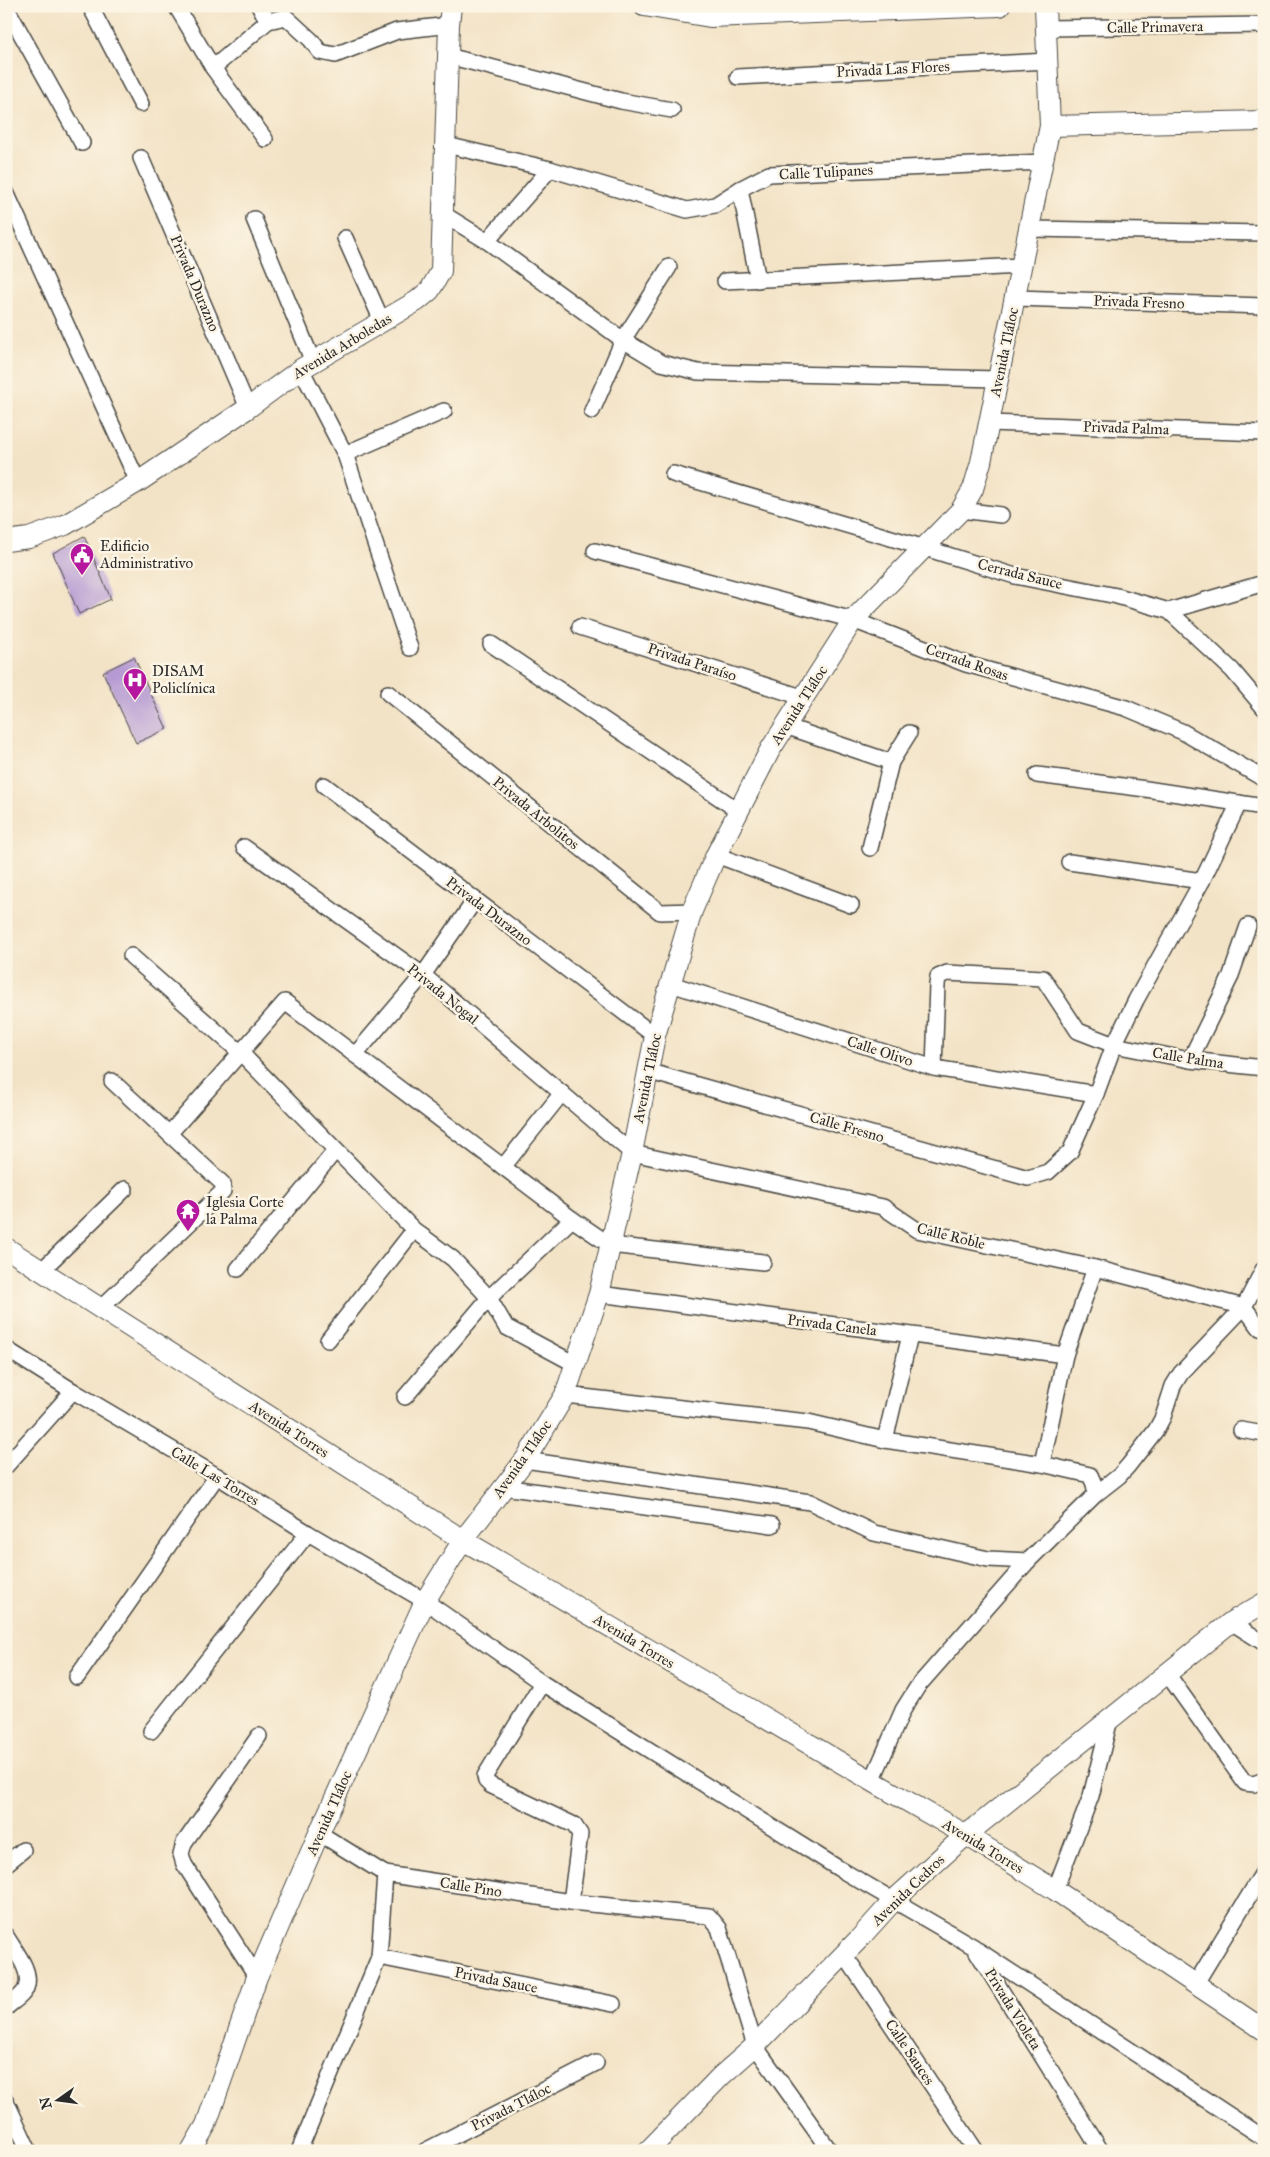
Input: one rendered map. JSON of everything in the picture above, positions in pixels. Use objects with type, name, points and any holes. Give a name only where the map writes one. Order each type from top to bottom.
[{"type":"main road","points":[[644,6],[710,11],[1000,6]]},
{"type":"main road","name":"Avenida Tláloc","points":[[191,2151],[206,2125],[257,1977],[319,1833],[425,1601],[463,1540],[525,1460],[565,1395],[599,1294],[632,1153],[655,1036],[692,911],[716,855],[770,750],[853,620],[962,510],[973,489],[981,462],[1050,126],[1045,6]]},
{"type":"main road","name":"Avenida Arboledas","points":[[6,541],[30,538],[65,525],[138,482],[248,408],[307,365],[424,296],[430,290],[442,271],[450,15]]},
{"type":"main road","points":[[1050,126],[1264,121]]},
{"type":"main road","name":"Avenida Torres","points":[[6,1248],[463,1540],[966,1835],[1055,1890],[1264,2030]]},
{"type":"main road","name":"Avenida Cedros","points":[[648,2151],[721,2076],[755,2046],[894,1900],[966,1835],[1166,1672],[1231,1622],[1264,1603]]},
{"type":"street","points":[[90,6],[141,104]]},
{"type":"street","points":[[176,6],[213,68],[265,139]]},
{"type":"street","points":[[259,6],[268,21]]},
{"type":"street","points":[[6,7],[82,142]]},
{"type":"street","points":[[213,68],[268,21],[290,12],[320,52],[335,55],[397,31],[450,15]]},
{"type":"street","name":"Calle Primavera","points":[[1046,28],[1264,25]]},
{"type":"street","points":[[448,56],[621,101],[672,110]]},
{"type":"street","name":"Privada Las Flores","points":[[738,77],[1048,61]]},
{"type":"street","name":"Calle Tulipanes","points":[[446,145],[550,169],[688,210],[715,205],[769,174],[1043,162]]},
{"type":"street","name":"Privada Durazno","points":[[141,158],[248,408]]},
{"type":"street","points":[[487,242],[550,169]]},
{"type":"street","points":[[740,189],[758,280]]},
{"type":"street","points":[[10,199],[138,482]]},
{"type":"street","points":[[443,214],[487,242],[623,340],[661,363],[698,372],[998,378]]},
{"type":"street","points":[[254,219],[307,365],[344,454],[410,648]]},
{"type":"street","points":[[1029,229],[1264,233]]},
{"type":"street","points":[[344,238],[382,321]]},
{"type":"street","points":[[725,281],[1021,266]]},
{"type":"street","points":[[592,411],[623,340],[669,267]]},
{"type":"street","name":"Privada Fresno","points":[[1015,298],[1264,306]]},
{"type":"street","points":[[344,454],[444,411]]},
{"type":"street","name":"Privada Palma","points":[[989,422],[1264,434]]},
{"type":"street","name":"Cerrada Sauce","points":[[673,474],[1015,576],[1117,596],[1169,611]]},
{"type":"street","points":[[962,510],[1001,515]]},
{"type":"street","name":"Cerrada Rosas","points":[[595,551],[853,620],[966,664],[1126,708],[1183,732],[1264,779]]},
{"type":"street","points":[[1169,611],[1264,583]]},
{"type":"street","points":[[1169,611],[1232,670],[1264,708]]},
{"type":"street","name":"Privada Paraíso","points":[[580,627],[804,698]]},
{"type":"street","points":[[491,644],[739,811]]},
{"type":"street","name":"Privada Arbolitos","points":[[388,694],[660,912],[692,911]]},
{"type":"street","points":[[785,726],[891,762]]},
{"type":"street","points":[[870,848],[891,762],[909,733]]},
{"type":"street","points":[[1036,775],[1264,807]]},
{"type":"street","name":"Privada Durazno","points":[[324,784],[655,1036]]},
{"type":"street","points":[[1096,1094],[1114,1045],[1136,1000],[1202,881],[1239,803]]},
{"type":"street","name":"Privada Nogal","points":[[244,846],[423,975],[632,1153]]},
{"type":"street","points":[[716,855],[852,905]]},
{"type":"street","points":[[1069,862],[1202,881]]},
{"type":"street","points":[[355,1055],[423,975],[475,900]]},
{"type":"street","points":[[1190,1060],[1230,978],[1248,926]]},
{"type":"street","points":[[131,956],[241,1053],[414,1230],[453,1259],[489,1298],[506,1327],[575,1364]]},
{"type":"street","name":"Calle Palma","points":[[934,1068],[938,977],[947,973],[1043,978],[1078,1031],[1114,1045],[1190,1060],[1264,1068]]},
{"type":"street","name":"Calle Olivo","points":[[671,984],[934,1068],[1096,1094]]},
{"type":"street","points":[[169,1134],[286,1002],[572,1219],[610,1245],[763,1262]]},
{"type":"street","name":"Calle Fresno","points":[[647,1071],[1028,1178],[1048,1172],[1070,1152],[1096,1094]]},
{"type":"street","points":[[101,1308],[223,1191],[223,1184],[112,1081]]},
{"type":"street","points":[[503,1167],[562,1093]]},
{"type":"street","points":[[238,1269],[335,1151]]},
{"type":"street","name":"Calle Roble","points":[[632,1153],[883,1207],[917,1230],[1096,1268],[1244,1307]]},
{"type":"street","points":[[42,1270],[125,1189]]},
{"type":"street","points":[[405,1397],[489,1298],[572,1219]]},
{"type":"street","points":[[328,1340],[414,1230]]},
{"type":"street","points":[[1042,1464],[1065,1355],[1096,1268]]},
{"type":"street","points":[[872,1781],[903,1710],[918,1686],[1028,1561],[1096,1494],[1120,1476],[1156,1430],[1163,1417],[1173,1386],[1181,1373],[1244,1307],[1264,1268]]},
{"type":"street","name":"Privada Canela","points":[[599,1294],[1065,1355]]},
{"type":"street","points":[[1244,1307],[1260,1328],[1264,1329]]},
{"type":"street","points":[[885,1440],[910,1335]]},
{"type":"street","name":"Calle Las Torres","points":[[6,1349],[73,1391],[218,1476],[308,1533],[425,1601],[542,1683]]},
{"type":"street","points":[[6,1466],[73,1391]]},
{"type":"street","points":[[565,1395],[808,1422],[885,1440],[1042,1464],[1090,1475],[1096,1494]]},
{"type":"street","points":[[1241,1430],[1264,1434]]},
{"type":"street","points":[[525,1460],[810,1502],[874,1533],[988,1559],[1028,1561]]},
{"type":"street","points":[[77,1678],[218,1476]]},
{"type":"street","points":[[504,1487],[772,1526]]},
{"type":"street","points":[[151,1731],[308,1533]]},
{"type":"street","points":[[1231,1622],[1264,1643]]},
{"type":"street","points":[[1166,1672],[1245,1782],[1254,1784],[1264,1780]]},
{"type":"street","points":[[542,1683],[485,1776],[486,1781],[490,1785],[574,1825],[578,1829],[580,1834],[572,1902]]},
{"type":"street","name":"Privada Violeta","points":[[542,1683],[838,1868],[974,1947],[1101,2151]]},
{"type":"street","points":[[1055,1890],[1091,1796],[1110,1719]]},
{"type":"street","points":[[257,1977],[184,1864],[181,1854],[184,1843],[259,1736]]},
{"type":"street","points":[[299,2151],[379,1957],[385,1874],[319,1833]]},
{"type":"street","points":[[6,1864],[23,1850]]},
{"type":"street","points":[[1196,1983],[1264,1871]]},
{"type":"street","name":"Calle Pino","points":[[385,1874],[572,1902],[709,1916],[719,1928],[755,2046],[830,2151]]},
{"type":"street","points":[[6,1936],[26,1969],[28,1979],[26,1989],[6,2008]]},
{"type":"street","points":[[974,1947],[1264,2138]]},
{"type":"street","name":"Calle Sauces","points":[[844,1954],[976,2151]]},
{"type":"street","name":"Privada Sauce","points":[[379,1957],[613,2004]]},
{"type":"street","name":"Privada Tláloc","points":[[426,2151],[596,2063]]},
{"type":"street","points":[[6,2101],[29,2151]]},
{"type":"building","name":"Edificio Administrativo","points":[[84,536],[111,599],[79,614],[53,553]]},
{"type":"building","name":"DISAM Policlínica","points":[[134,657],[167,729],[136,743],[103,672]]},
{"type":"place","name":"Edificio Administrativo","points":[[82,576]]},
{"type":"place","name":"DISAM Policlínica","points":[[135,701]]},
{"type":"place","name":"Iglesia Corte la Palma","points":[[188,1232]]}]
